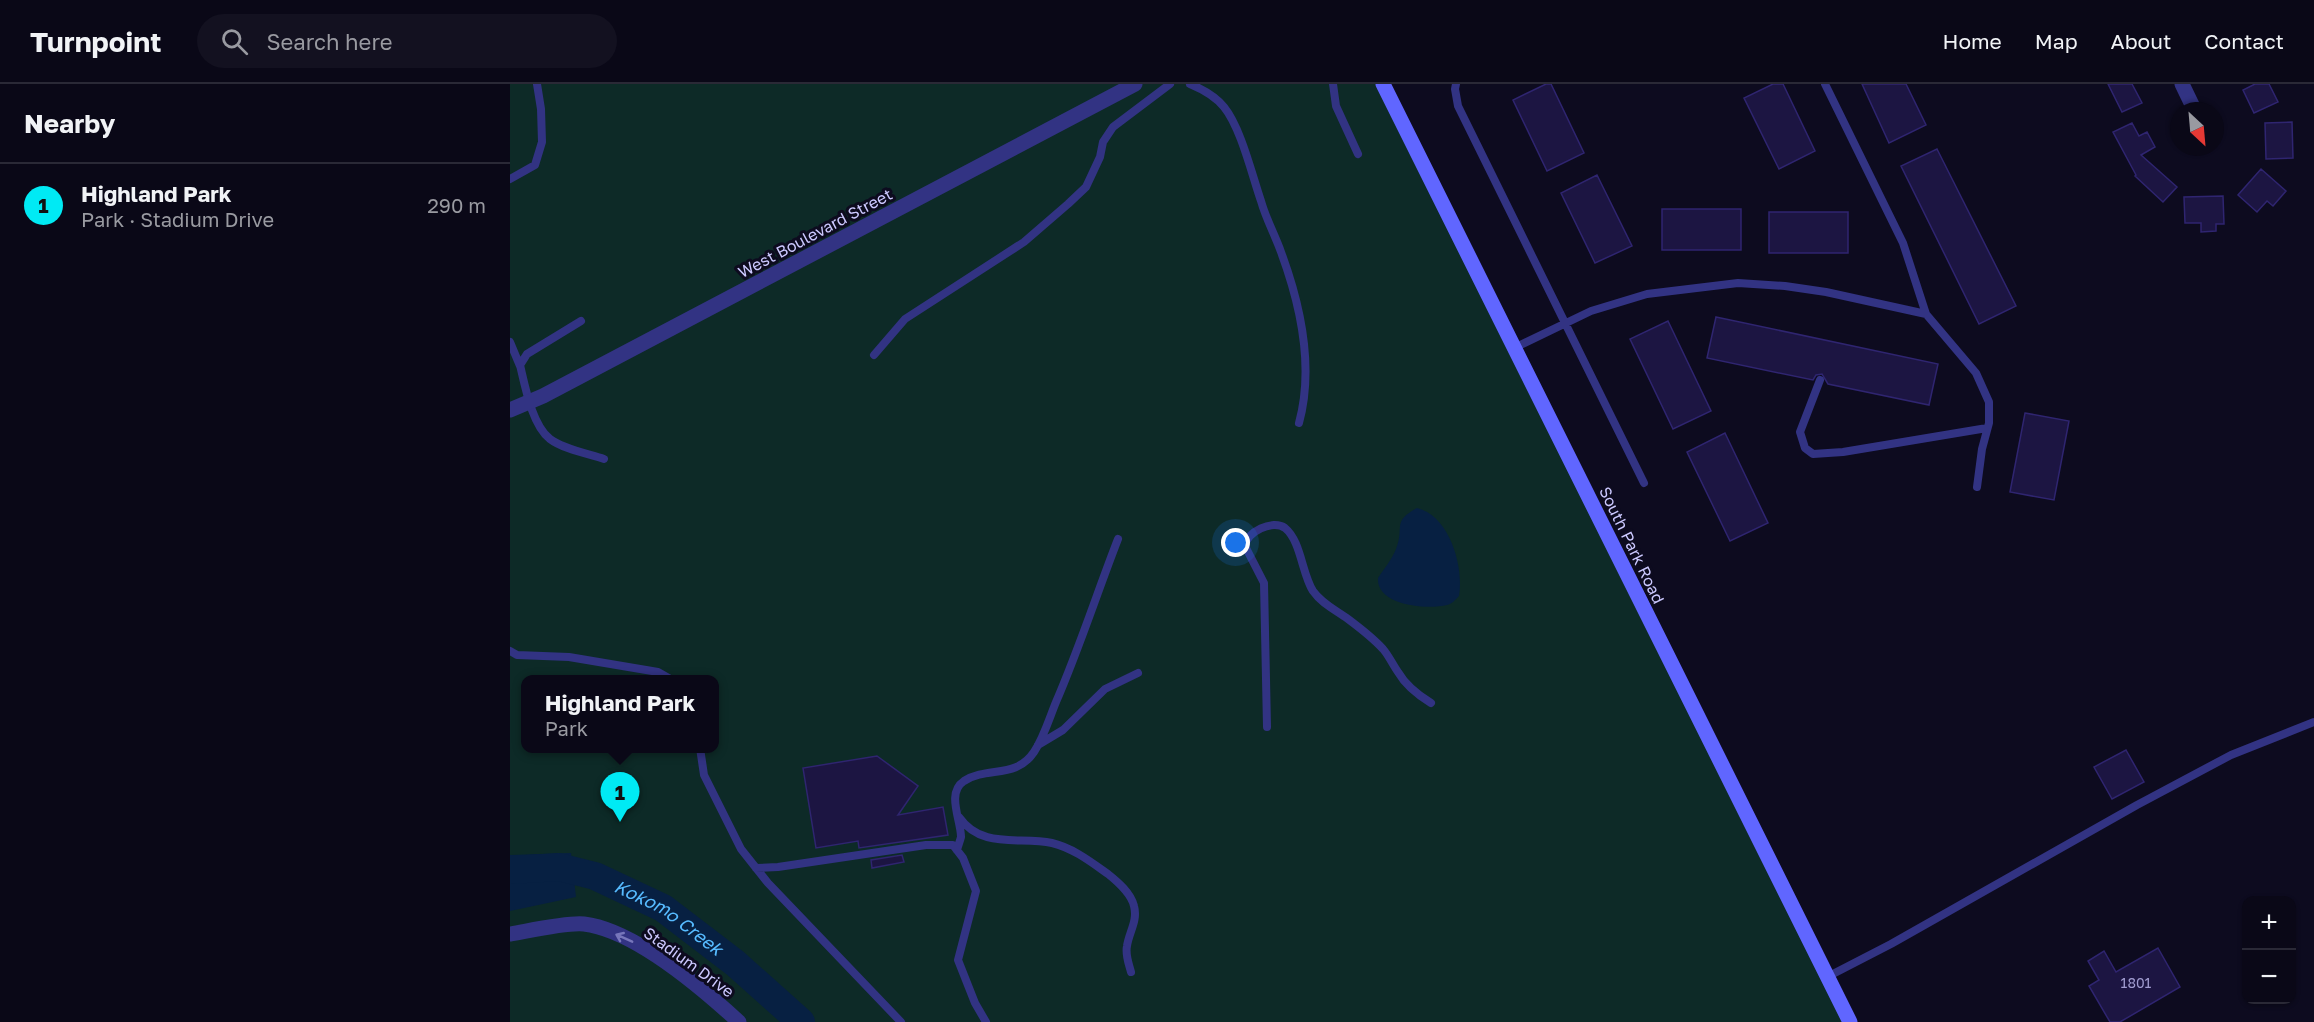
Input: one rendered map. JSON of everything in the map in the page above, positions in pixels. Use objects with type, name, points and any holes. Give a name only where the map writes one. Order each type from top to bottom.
[{"type":"street","name":"West Boulevard Street","points":[[510,410],[530,402],[1135,84]]},
{"type":"street","name":"South Park Road","points":[[1383,84],[1850,1022]]},
{"type":"street","points":[[2182,84],[2191,102]]},
{"type":"street","name":"Stadium Drive","points":[[510,934],[582,924],[602,928],[641,946],[712,997],[739,1022]]},
{"type":"lane","points":[[510,179],[535,165],[542,142],[541,109],[537,84]]},
{"type":"lane","points":[[874,355],[905,320],[1024,242],[1068,204],[1086,187],[1100,157],[1103,142],[1113,127],[1170,84]]},
{"type":"lane","points":[[1190,84],[1203,86],[1224,106],[1233,120],[1291,282],[1305,352],[1307,380],[1305,401],[1299,423]]},
{"type":"lane","points":[[1333,84],[1336,106],[1358,154]]},
{"type":"lane","points":[[1456,84],[1458,106],[1644,483]]},
{"type":"lane","points":[[1825,84],[1903,243],[1926,314],[1976,373],[1989,402],[1988,429],[1982,449],[1977,487]]},
{"type":"lane","points":[[1514,348],[1590,311],[1647,294],[1738,283],[1826,292],[1926,314]]},
{"type":"lane","points":[[520,366],[527,354],[581,321]]},
{"type":"lane","points":[[510,342],[538,423],[550,439],[604,459]]},
{"type":"lane","points":[[1820,380],[1800,432],[1805,448],[1813,454],[1833,453],[1988,429]]},
{"type":"lane","points":[[1266,727],[1264,583],[1245,546],[1245,541],[1251,535],[1274,525],[1282,526],[1289,532],[1307,579],[1322,601],[1367,635],[1390,658],[1406,683],[1431,703]]},
{"type":"lane","points":[[957,850],[961,837],[955,802],[957,789],[963,782],[980,774],[1014,769],[1026,763],[1038,745],[1071,669],[1118,539]]},
{"type":"lane","points":[[510,651],[517,655],[569,657],[658,672],[663,675]]},
{"type":"lane","points":[[1038,745],[1063,730],[1105,689],[1138,673]]},
{"type":"lane","points":[[1827,976],[1891,944],[2137,805],[2231,755],[2314,722]]},
{"type":"lane","points":[[701,753],[704,775],[741,849],[756,868],[901,1022]]},
{"type":"lane","points":[[957,814],[964,824],[989,838],[1009,842],[1051,843],[1070,850],[1119,882],[1134,904],[1133,930],[1127,944],[1127,957],[1131,972]]},
{"type":"lane","points":[[756,868],[778,867],[926,845],[953,845],[963,858],[976,891],[958,960],[975,1003],[986,1022]]},
{"type":"green space","points":[[510,84],[1386,84],[1850,1022],[510,1022]]},
{"type":"water","points":[[1417,508],[1438,521],[1446,532],[1457,558],[1459,596],[1449,604],[1428,607],[1405,604],[1385,595],[1380,587],[1378,578],[1396,549],[1401,521]]},
{"type":"water","name":"Kokomo Creek","points":[[571,853],[576,897],[510,911],[510,855]]},
{"type":"building","points":[[1546,84],[1551,84],[1584,153],[1547,171],[1513,100]]},
{"type":"building","points":[[1773,84],[1783,84],[1815,151],[1779,169],[1744,98]]},
{"type":"building","points":[[1862,84],[1906,84],[1926,125],[1889,143]]},
{"type":"building","points":[[2108,84],[2132,84],[2142,103],[2122,112]]},
{"type":"building","points":[[2255,84],[2269,84],[2278,102],[2254,113],[2243,90]]},
{"type":"building","points":[[2292,122],[2293,158],[2266,159],[2265,123]]},
{"type":"building","points":[[2132,123],[2139,136],[2147,132],[2155,147],[2141,155],[2177,187],[2163,202],[2135,176],[2113,132]]},
{"type":"building","points":[[1937,149],[2016,306],[1979,324],[1901,166]]},
{"type":"building","points":[[2261,169],[2286,191],[2273,206],[2267,201],[2257,212],[2238,195]]},
{"type":"building","points":[[1597,175],[1632,246],[1595,263],[1561,193]]},
{"type":"building","points":[[2223,196],[2224,224],[2216,224],[2216,231],[2201,232],[2201,223],[2185,223],[2184,197]]},
{"type":"building","points":[[1662,209],[1741,209],[1741,250],[1662,250]]},
{"type":"building","points":[[1769,212],[1848,212],[1848,253],[1769,253]]},
{"type":"building","points":[[1716,317],[1938,364],[1929,405],[1828,384],[1822,374],[1816,375],[1813,380],[1707,358]]},
{"type":"building","points":[[1668,321],[1711,411],[1673,429],[1630,339]]},
{"type":"building","points":[[2025,413],[2069,421],[2054,500],[2010,492]]},
{"type":"building","points":[[1725,433],[1768,523],[1730,541],[1687,452]]},
{"type":"building","points":[[2126,750],[2144,782],[2112,799],[2094,767]]},
{"type":"building","points":[[877,756],[918,786],[898,815],[943,807],[948,835],[859,848],[858,841],[816,848],[803,768]]},
{"type":"building","points":[[902,855],[904,862],[872,868],[871,860]]},
{"type":"building","points":[[2158,948],[2180,987],[2120,1022],[2110,1022],[2089,986],[2099,980],[2088,961],[2104,951],[2116,972]]},
{"type":"waterway","name":"Kokomo Creek","points":[[510,870],[559,867],[595,876],[663,908],[735,963],[801,1022]]},
{"type":"place","name":"Highland Park","points":[[620,822]]}]
